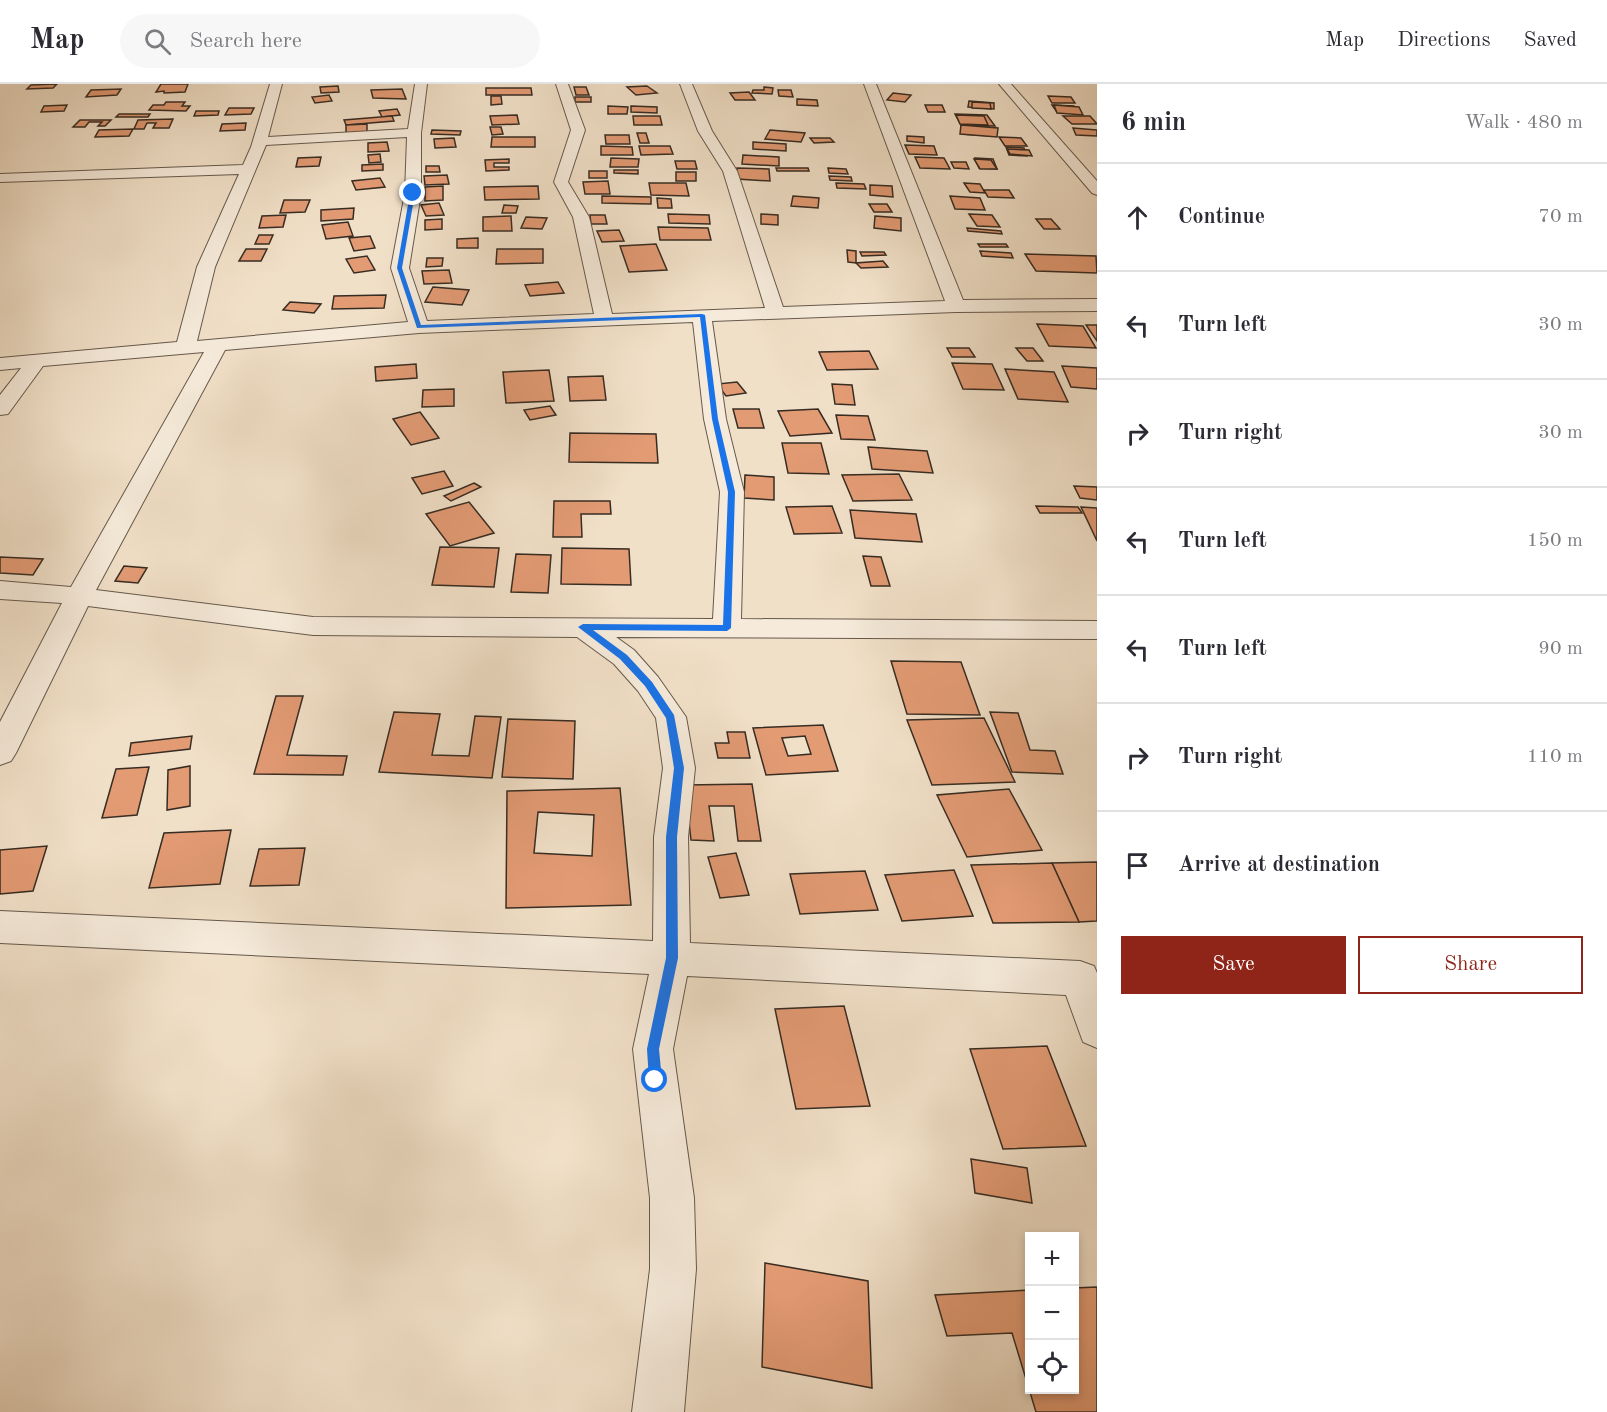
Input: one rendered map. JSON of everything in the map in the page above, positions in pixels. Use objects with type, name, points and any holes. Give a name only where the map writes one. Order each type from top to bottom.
[{"type":"street","points":[[185,349],[206,267],[260,141],[276,84]]},
{"type":"street","points":[[419,327],[400,268],[413,193],[414,133],[421,84]]},
{"type":"street","points":[[562,84],[578,130],[561,182],[581,217],[604,319]]},
{"type":"street","points":[[686,84],[705,131],[730,171],[776,313]]},
{"type":"street","points":[[870,84],[956,306]]},
{"type":"street","points":[[1005,84],[1097,190]]},
{"type":"street","points":[[260,141],[414,133]]},
{"type":"street","points":[[0,178],[248,169]]},
{"type":"street","points":[[0,364],[419,327],[956,306],[1097,305]]},
{"type":"street","points":[[702,315],[715,419],[732,492],[727,628]]},
{"type":"street","points":[[0,753],[79,596],[217,346]]},
{"type":"street","points":[[0,410],[37,361]]},
{"type":"street","points":[[0,590],[79,596],[313,626],[1097,630]]},
{"type":"street","points":[[583,627],[624,657],[648,684],[671,717],[679,768],[671,837],[672,958],[653,1049],[672,1198],[673,1269],[658,1412]]},
{"type":"street","points":[[0,927],[1088,976],[1097,1029]]},
{"type":"building","points":[[57,84],[53,88],[27,89],[31,85]]},
{"type":"building","points":[[161,84],[188,84],[185,92],[156,92]]},
{"type":"building","points":[[338,86],[339,92],[321,93],[320,87]]},
{"type":"building","points":[[647,86],[657,93],[636,95],[627,87]]},
{"type":"building","points":[[574,87],[586,87],[589,95],[576,95]]},
{"type":"building","points":[[764,87],[773,88],[772,94],[752,93],[753,90],[764,90]]},
{"type":"building","points":[[486,88],[531,88],[532,95],[486,95]]},
{"type":"building","points":[[121,89],[117,95],[86,97],[91,90]]},
{"type":"building","points":[[402,89],[406,99],[373,98],[371,90]]},
{"type":"building","points":[[778,90],[791,90],[793,97],[779,96]]},
{"type":"building","points":[[749,92],[755,100],[735,100],[730,93]]},
{"type":"building","points":[[893,93],[911,95],[905,102],[887,100]]},
{"type":"building","points":[[329,95],[332,101],[315,103],[312,97]]},
{"type":"building","points":[[491,96],[501,96],[502,104],[491,105]]},
{"type":"building","points":[[1048,96],[1071,97],[1075,103],[1052,103]]},
{"type":"building","points":[[575,97],[591,97],[591,102],[575,102]]},
{"type":"building","points":[[797,99],[817,100],[818,106],[797,105]]},
{"type":"building","points":[[969,101],[994,103],[994,109],[968,107]]},
{"type":"building","points":[[166,102],[185,102],[182,106],[190,106],[186,111],[149,110],[153,105],[164,105]]},
{"type":"building","points":[[972,102],[990,103],[991,109],[972,108]]},
{"type":"building","points":[[67,105],[64,111],[41,112],[44,106]]},
{"type":"building","points":[[925,105],[942,105],[945,112],[928,112]]},
{"type":"building","points":[[1052,105],[1074,106],[1079,113],[1057,112]]},
{"type":"building","points":[[1054,105],[1079,107],[1083,115],[1057,113]]},
{"type":"building","points":[[608,106],[628,107],[627,114],[608,114]]},
{"type":"building","points":[[631,106],[657,107],[657,113],[631,112]]},
{"type":"building","points":[[229,108],[254,108],[251,114],[225,115]]},
{"type":"building","points":[[397,109],[400,115],[382,117],[379,111]]},
{"type":"building","points":[[196,111],[219,111],[218,115],[194,116]]},
{"type":"building","points":[[119,114],[150,114],[148,117],[116,117]]},
{"type":"building","points":[[955,114],[987,115],[995,126],[961,125]]},
{"type":"building","points":[[517,115],[519,124],[492,125],[490,116]]},
{"type":"building","points":[[956,115],[984,116],[988,125],[960,124]]},
{"type":"building","points":[[392,116],[394,121],[346,125],[344,120]]},
{"type":"building","points":[[633,116],[660,116],[662,125],[634,125]]},
{"type":"building","points":[[1063,116],[1090,116],[1097,124],[1072,124]]},
{"type":"building","points":[[173,119],[169,128],[153,128],[156,123],[147,123],[144,129],[134,129],[138,120]]},
{"type":"building","points":[[80,120],[111,120],[105,126],[98,126],[102,122],[89,122],[85,127],[73,127]]},
{"type":"building","points":[[246,123],[245,130],[220,131],[222,124]]},
{"type":"building","points":[[367,124],[367,132],[346,133],[346,125]]},
{"type":"building","points":[[961,125],[989,127],[991,136],[962,134]]},
{"type":"building","points":[[961,125],[998,128],[997,137],[960,134]]},
{"type":"building","points":[[490,127],[501,127],[503,134],[492,135]]},
{"type":"building","points":[[1073,128],[1097,130],[1097,136],[1076,135]]},
{"type":"building","points":[[133,129],[129,136],[95,137],[99,130]]},
{"type":"building","points":[[432,130],[461,131],[460,135],[431,134]]},
{"type":"building","points":[[770,130],[805,133],[801,142],[765,139]]},
{"type":"building","points":[[637,133],[646,133],[649,143],[640,143]]},
{"type":"building","points":[[605,135],[629,135],[630,144],[606,144]]},
{"type":"building","points":[[907,136],[924,137],[924,143],[907,141]]},
{"type":"building","points":[[492,137],[535,137],[535,147],[491,147]]},
{"type":"building","points":[[999,137],[1021,138],[1027,146],[1005,146]]},
{"type":"building","points":[[454,138],[456,147],[435,148],[434,139]]},
{"type":"building","points":[[810,138],[830,138],[834,142],[814,143]]},
{"type":"building","points":[[387,142],[389,151],[368,152],[368,143]]},
{"type":"building","points":[[753,142],[786,144],[786,151],[753,149]]},
{"type":"building","points":[[905,145],[934,146],[937,155],[909,154]]},
{"type":"building","points":[[601,146],[632,147],[633,155],[601,155]]},
{"type":"building","points":[[639,146],[670,146],[673,154],[641,155]]},
{"type":"building","points":[[1006,147],[1024,148],[1027,156],[1009,155]]},
{"type":"building","points":[[1007,149],[1029,150],[1032,156],[1010,154]]},
{"type":"building","points":[[380,154],[381,162],[369,163],[368,155]]},
{"type":"building","points":[[743,155],[779,157],[779,166],[742,164]]},
{"type":"building","points":[[321,157],[319,166],[296,167],[298,158]]},
{"type":"building","points":[[915,157],[944,158],[950,169],[920,168]]},
{"type":"building","points":[[611,158],[639,159],[638,167],[610,167]]},
{"type":"building","points":[[975,158],[993,159],[997,169],[979,168]]},
{"type":"building","points":[[509,159],[509,163],[494,163],[494,167],[509,167],[509,170],[486,171],[485,160]]},
{"type":"building","points":[[974,159],[991,160],[997,169],[980,169]]},
{"type":"building","points":[[675,161],[695,161],[697,169],[677,169]]},
{"type":"building","points":[[951,162],[966,162],[969,169],[954,168]]},
{"type":"building","points":[[383,164],[383,170],[362,171],[362,165]]},
{"type":"building","points":[[426,166],[439,166],[440,172],[426,172]]},
{"type":"building","points":[[737,168],[769,169],[770,181],[737,179]]},
{"type":"building","points":[[776,168],[808,168],[809,171],[777,171]]},
{"type":"building","points":[[828,168],[846,169],[848,174],[829,173]]},
{"type":"building","points":[[614,170],[638,170],[638,174],[614,173]]},
{"type":"building","points":[[589,171],[607,171],[607,178],[589,178]]},
{"type":"building","points":[[676,172],[696,172],[696,181],[676,181]]},
{"type":"building","points":[[447,175],[449,184],[425,185],[424,176]]},
{"type":"building","points":[[829,176],[851,177],[852,181],[830,180]]},
{"type":"building","points":[[380,178],[385,187],[356,190],[352,181]]},
{"type":"building","points":[[608,181],[610,194],[585,194],[583,182]]},
{"type":"building","points":[[649,183],[686,183],[689,196],[651,195]]},
{"type":"building","points":[[836,183],[864,184],[866,189],[837,188]]},
{"type":"building","points":[[964,183],[980,184],[985,193],[970,192]]},
{"type":"building","points":[[870,185],[892,186],[893,197],[870,195]]},
{"type":"building","points":[[443,186],[443,200],[425,201],[425,187]]},
{"type":"building","points":[[538,186],[539,199],[485,200],[484,187]]},
{"type":"building","points":[[984,190],[1009,190],[1014,198],[988,197]]},
{"type":"building","points":[[602,196],[651,197],[651,204],[602,203]]},
{"type":"building","points":[[793,196],[819,198],[818,208],[791,206]]},
{"type":"building","points":[[950,196],[980,198],[985,210],[955,209]]},
{"type":"building","points":[[657,198],[671,199],[672,208],[658,208]]},
{"type":"building","points":[[284,200],[310,200],[305,212],[280,213]]},
{"type":"building","points":[[439,203],[444,215],[426,216],[421,205]]},
{"type":"building","points":[[869,204],[887,204],[892,212],[874,212]]},
{"type":"building","points":[[504,205],[518,206],[516,213],[502,213]]},
{"type":"building","points":[[354,208],[353,219],[321,221],[321,210]]},
{"type":"building","points":[[668,214],[709,215],[710,224],[669,223]]},
{"type":"building","points":[[761,214],[778,215],[778,225],[761,224]]},
{"type":"building","points":[[969,214],[992,215],[1000,227],[977,226]]},
{"type":"building","points":[[286,215],[283,227],[259,228],[262,216]]},
{"type":"building","points":[[590,215],[605,215],[607,224],[591,224]]},
{"type":"building","points":[[511,216],[512,231],[483,231],[483,217]]},
{"type":"building","points":[[875,216],[901,218],[901,231],[874,228]]},
{"type":"building","points":[[526,217],[547,218],[542,229],[521,228]]},
{"type":"building","points":[[442,219],[442,229],[425,230],[425,220]]},
{"type":"building","points":[[1036,219],[1051,219],[1060,229],[1044,229]]},
{"type":"building","points":[[348,222],[353,236],[326,239],[322,225]]},
{"type":"building","points":[[658,227],[708,228],[711,240],[660,240]]},
{"type":"building","points":[[967,228],[1001,231],[1002,234],[968,231]]},
{"type":"building","points":[[619,230],[624,241],[602,242],[597,231]]},
{"type":"building","points":[[259,235],[273,235],[269,244],[255,244]]},
{"type":"building","points":[[370,236],[375,248],[354,251],[349,238]]},
{"type":"building","points":[[478,238],[478,248],[457,248],[457,239]]},
{"type":"building","points":[[656,244],[667,270],[629,272],[620,246]]},
{"type":"building","points":[[978,244],[1006,244],[1008,247],[980,247]]},
{"type":"building","points":[[246,249],[267,249],[261,261],[239,261]]},
{"type":"building","points":[[497,249],[543,249],[543,263],[496,264]]},
{"type":"building","points":[[847,250],[856,251],[856,263],[848,262]]},
{"type":"building","points":[[980,251],[1011,253],[1013,258],[982,256]]},
{"type":"building","points":[[860,252],[884,252],[886,255],[862,256]]},
{"type":"building","points":[[1025,254],[1096,256],[1097,273],[1036,271]]},
{"type":"building","points":[[367,256],[375,270],[354,273],[346,259]]},
{"type":"building","points":[[427,258],[443,258],[442,266],[426,267]]},
{"type":"building","points":[[883,261],[888,267],[861,268],[856,263]]},
{"type":"building","points":[[449,270],[452,283],[424,284],[422,271]]},
{"type":"building","points":[[558,282],[564,293],[530,296],[525,285]]},
{"type":"building","points":[[433,287],[469,290],[462,305],[425,302]]},
{"type":"building","points":[[386,295],[384,308],[332,309],[334,296]]},
{"type":"building","points":[[290,302],[321,304],[314,313],[283,310]]},
{"type":"building","points":[[1037,324],[1083,326],[1096,348],[1049,346]]},
{"type":"building","points":[[1086,325],[1097,325],[1097,341]]},
{"type":"building","points":[[947,348],[969,348],[975,357],[952,357]]},
{"type":"building","points":[[1016,348],[1033,348],[1043,361],[1027,361]]},
{"type":"building","points":[[869,351],[878,369],[827,370],[819,352]]},
{"type":"building","points":[[952,363],[992,364],[1004,390],[963,389]]},
{"type":"building","points":[[416,364],[417,378],[376,381],[375,367]]},
{"type":"building","points":[[1062,366],[1097,368],[1097,389],[1071,387]]},
{"type":"building","points":[[1005,369],[1054,372],[1068,402],[1018,399]]},
{"type":"building","points":[[549,370],[554,401],[506,403],[503,372]]},
{"type":"building","points":[[603,376],[606,400],[570,401],[568,377]]},
{"type":"building","points":[[737,382],[746,393],[726,396],[717,384]]},
{"type":"building","points":[[832,384],[852,385],[855,405],[835,404]]},
{"type":"building","points":[[454,389],[454,406],[422,407],[423,390]]},
{"type":"building","points":[[550,406],[556,415],[530,420],[524,410]]},
{"type":"building","points":[[733,409],[759,409],[764,428],[738,428]]},
{"type":"building","points":[[818,409],[832,433],[790,436],[778,411]]},
{"type":"building","points":[[420,412],[439,438],[411,445],[393,419]]},
{"type":"building","points":[[836,415],[868,416],[875,440],[841,439]]},
{"type":"building","points":[[570,433],[656,434],[658,463],[569,462]]},
{"type":"building","points":[[782,443],[821,443],[829,474],[788,473]]},
{"type":"building","points":[[868,447],[927,451],[933,473],[872,469]]},
{"type":"building","points":[[444,471],[453,486],[422,494],[412,478]]},
{"type":"building","points":[[899,474],[912,500],[853,501],[842,475]]},
{"type":"building","points":[[745,475],[774,477],[774,500],[744,498]]},
{"type":"building","points":[[474,483],[481,487],[451,501],[444,496]]},
{"type":"building","points":[[1074,486],[1097,487],[1097,500],[1080,498]]},
{"type":"building","points":[[554,501],[610,501],[611,514],[581,514],[582,537],[553,537]]},
{"type":"building","points":[[469,502],[494,533],[450,546],[426,514]]},
{"type":"building","points":[[832,506],[842,533],[794,534],[786,507]]},
{"type":"building","points":[[1036,506],[1078,507],[1082,513],[1040,513]]},
{"type":"building","points":[[1081,507],[1097,508],[1097,541]]},
{"type":"building","points":[[850,510],[916,514],[922,542],[855,538]]},
{"type":"building","points":[[440,547],[499,548],[494,587],[432,585]]},
{"type":"building","points":[[562,548],[629,549],[631,585],[561,584]]},
{"type":"building","points":[[516,554],[551,555],[548,593],[511,592]]},
{"type":"building","points":[[863,556],[881,557],[890,586],[871,586]]},
{"type":"building","points":[[0,557],[43,559],[33,575],[0,573]]},
{"type":"building","points":[[124,566],[147,568],[138,583],[115,581]]},
{"type":"building","points":[[891,661],[961,662],[980,715],[907,714]]},
{"type":"building","points":[[276,696],[303,696],[287,755],[347,756],[343,775],[254,774]]},
{"type":"building","points":[[394,712],[440,714],[432,755],[469,756],[475,716],[501,717],[492,778],[379,772]]},
{"type":"building","points":[[990,712],[1018,713],[1030,750],[1055,751],[1063,774],[1012,772]]},
{"type":"building","points":[[984,718],[1015,782],[932,785],[907,720]]},
{"type":"building","points":[[508,719],[575,721],[573,779],[502,777]]},
{"type":"building","points":[[823,725],[838,771],[766,775],[753,728]],"holes":[[[805,736],[811,754],[788,756],[782,738]]]},
{"type":"building","points":[[727,732],[745,732],[750,758],[718,758],[715,743],[729,743]]},
{"type":"building","points":[[192,736],[190,749],[129,756],[131,743]]},
{"type":"building","points":[[190,766],[190,806],[167,810],[168,770]]},
{"type":"building","points":[[149,767],[137,815],[102,818],[116,769]]},
{"type":"building","points":[[752,784],[761,841],[738,841],[734,806],[709,806],[714,841],[691,840],[685,785]]},
{"type":"building","points":[[620,788],[631,905],[506,908],[507,791]],"holes":[[[538,812],[594,815],[592,856],[534,853]]]},
{"type":"building","points":[[1009,789],[1042,850],[967,857],[937,795]]},
{"type":"building","points":[[231,830],[220,884],[149,888],[164,833]]},
{"type":"building","points":[[47,846],[33,891],[0,894],[0,850]]},
{"type":"building","points":[[305,848],[299,885],[250,886],[259,849]]},
{"type":"building","points":[[736,853],[749,895],[720,898],[708,857]]},
{"type":"building","points":[[1097,862],[1097,921],[1079,922],[1052,863]]},
{"type":"building","points":[[1052,863],[1079,922],[993,923],[971,865]]},
{"type":"building","points":[[954,870],[973,916],[902,921],[885,875]]},
{"type":"building","points":[[865,871],[878,910],[800,914],[790,874]]},
{"type":"building","points":[[844,1006],[870,1106],[796,1109],[775,1009]]},
{"type":"building","points":[[1047,1046],[1086,1146],[1003,1149],[970,1049]]},
{"type":"building","points":[[971,1159],[1027,1168],[1032,1203],[975,1193]]},
{"type":"building","points":[[765,1263],[868,1281],[872,1388],[762,1367]]},
{"type":"building","points":[[1097,1287],[1097,1412],[1036,1412],[1031,1394],[1079,1394],[1079,1288]]},
{"type":"building","points":[[1025,1290],[1025,1376],[1012,1333],[947,1336],[935,1295]]},
{"type":"route","points":[[413,193],[400,268],[419,327],[702,315],[715,419],[732,492],[727,628],[583,627],[624,657],[648,684],[671,717],[679,768],[671,837],[672,958],[653,1049],[655,1080]]}]
